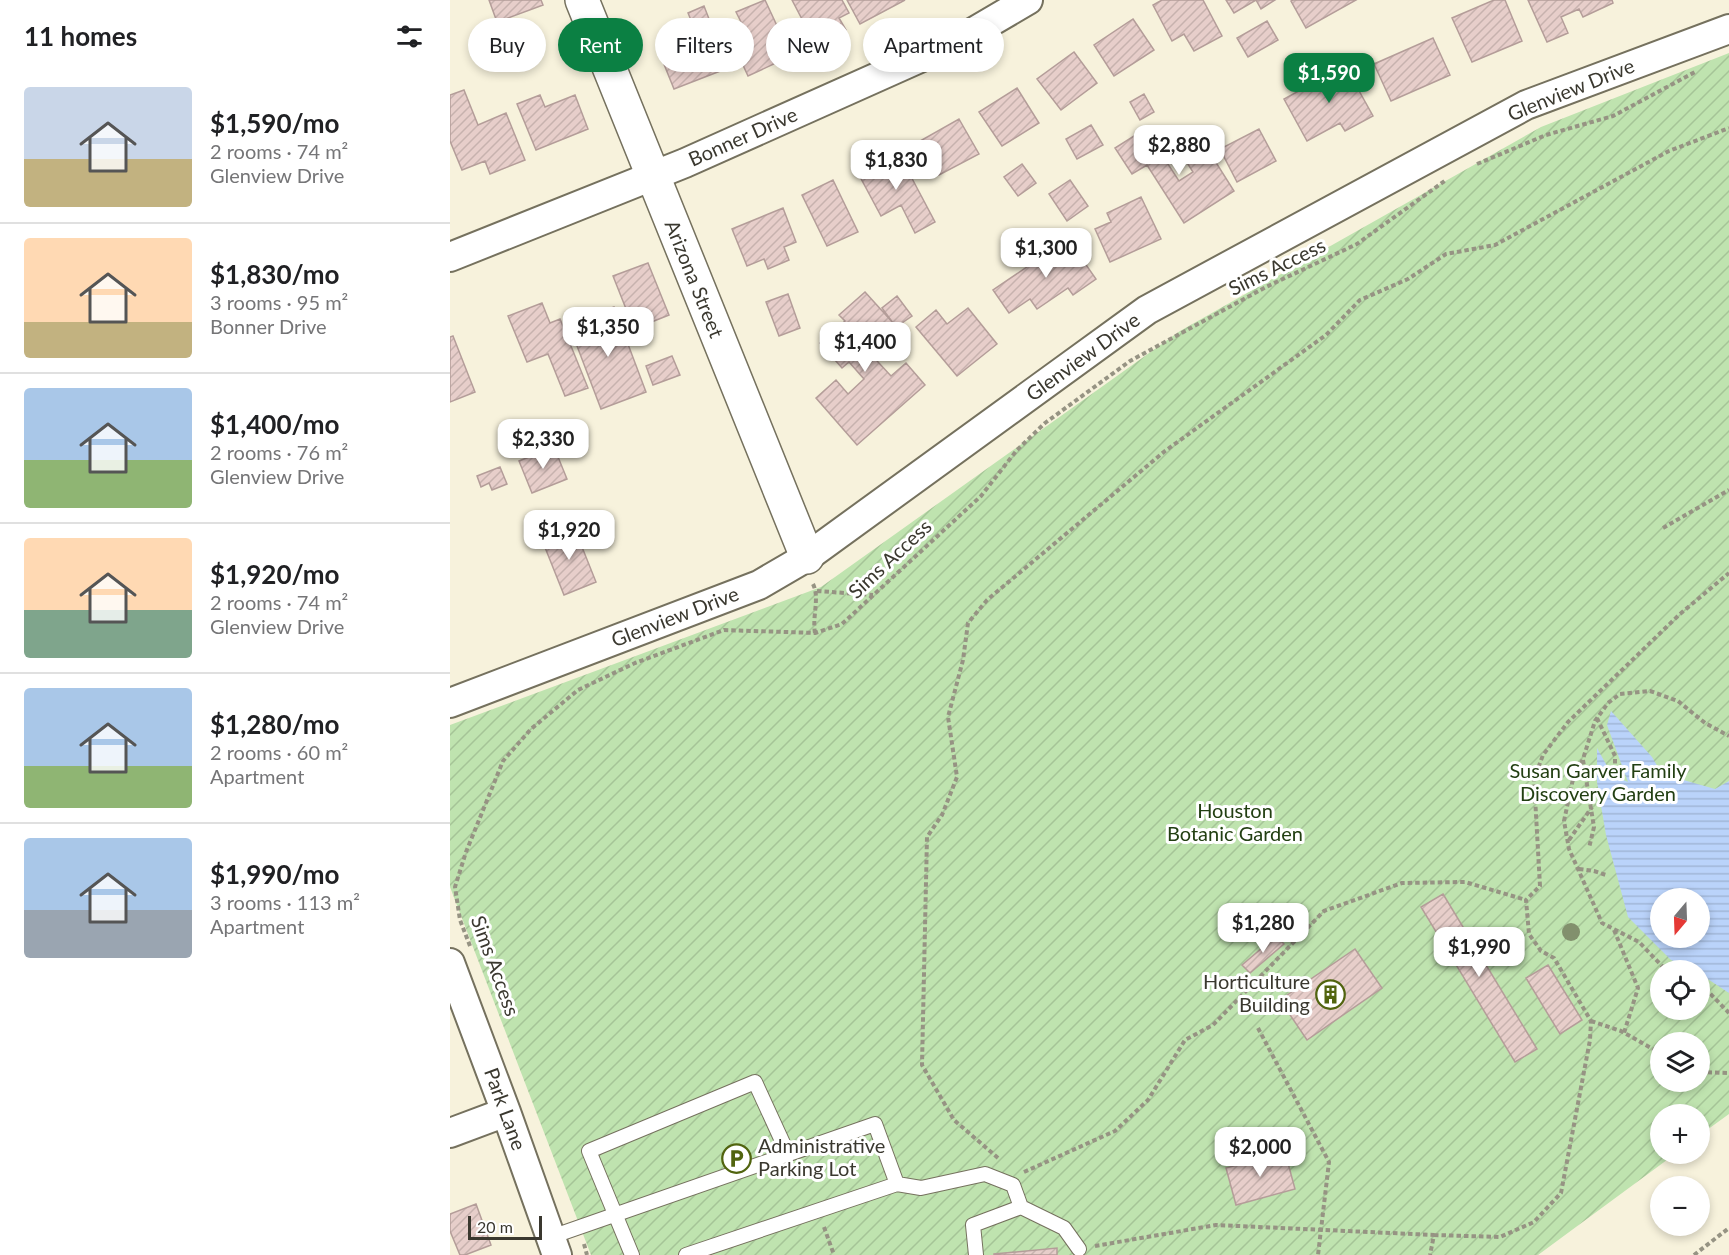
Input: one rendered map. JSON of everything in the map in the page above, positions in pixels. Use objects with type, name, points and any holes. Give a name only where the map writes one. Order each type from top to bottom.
[{"type":"street","name":"Arizona Street","points":[[582,0],[810,569]]},
{"type":"street","name":"Bonner Drive","points":[[450,257],[652,177],[958,41],[1028,0]]},
{"type":"street","name":"Glenview Drive","points":[[450,703],[759,585],[810,569],[1147,310],[1526,105],[1729,29]]},
{"type":"street","name":"Park Lane","points":[[461,958],[506,1112],[554,1246]]},
{"type":"street","points":[[450,1133],[506,1112]]},
{"type":"lane","points":[[632,1255],[589,1151],[755,1082],[788,1154]]},
{"type":"lane","points":[[554,1246],[578,1228],[875,1124],[897,1184]]},
{"type":"lane","points":[[686,1255],[897,1184],[921,1188],[985,1174],[1013,1185],[1021,1207],[1064,1228],[1079,1249]]},
{"type":"lane","points":[[976,1255],[973,1225],[1021,1207]]},
{"type":"path","points":[[1476,164],[1546,135],[1613,116],[1700,69]]},
{"type":"path","points":[[1006,1163],[954,1120],[922,1065],[927,837],[942,815],[957,777],[948,717],[963,660],[968,623],[987,600],[1165,451],[1326,335],[1360,300],[1408,279],[1446,254],[1495,245],[1669,151],[1729,128]]},
{"type":"path","name":"Sims Access","points":[[461,958],[460,920],[455,887],[466,852],[503,761],[531,729],[578,690],[635,663],[724,630],[816,633],[842,624],[981,496],[1017,450],[1045,423],[1130,361],[1266,287],[1357,244],[1447,180]]},
{"type":"path","points":[[1664,528],[1729,490]]},
{"type":"path","points":[[810,569],[817,591],[813,621],[816,633]]},
{"type":"path","points":[[1526,900],[1540,886],[1534,779],[1543,755],[1568,722],[1680,614],[1729,573]]},
{"type":"path","points":[[817,591],[873,595]]},
{"type":"path","points":[[1656,960],[1640,942],[1602,923],[1569,849],[1564,821],[1573,779],[1598,717],[1608,703],[1620,694],[1650,691],[1678,701],[1706,723],[1729,736]]},
{"type":"path","points":[[1598,717],[1615,756],[1615,769]]},
{"type":"path","points":[[1583,759],[1594,826],[1589,848]]},
{"type":"path","points":[[1568,841],[1592,807]]},
{"type":"path","points":[[1579,869],[1606,875]]},
{"type":"path","points":[[1020,1174],[1115,1131],[1148,1100],[1185,1040],[1213,1025],[1324,911],[1402,883],[1465,882],[1526,900]]},
{"type":"path","points":[[1079,1249],[1216,1225],[1500,1238],[1534,1222],[1561,1193],[1590,1040],[1591,1021],[1554,958],[1540,951],[1529,934],[1526,900]]},
{"type":"path","points":[[1613,929],[1638,988],[1624,1033]]},
{"type":"path","points":[[1710,993],[1729,1013]]},
{"type":"path","points":[[1591,1021],[1624,1033],[1650,1047]]},
{"type":"path","points":[[1258,1028],[1329,1161],[1318,1255]]},
{"type":"path","points":[[1710,1072],[1729,1073]]},
{"type":"path","points":[[818,1210],[834,1255]]},
{"type":"path","points":[[578,1228],[587,1255]]},
{"type":"path","points":[[1694,1255],[1729,1228]]},
{"type":"path","points":[[1430,1255],[1434,1235]]},
{"type":"green space","name":"Houston Botanic Garden","points":[[1729,53],[1729,1114],[1710,1128],[1710,1104],[1650,1104],[1650,1164],[1661,1164],[1538,1255],[591,1255],[450,887],[450,725],[821,587],[1180,331],[1541,127]]},
{"type":"water","points":[[1611,711],[1652,757],[1659,769],[1680,779],[1715,789],[1729,781],[1729,993],[1710,981],[1710,960],[1671,960],[1659,948],[1710,948],[1710,888],[1650,888],[1650,939],[1628,917],[1606,835],[1597,782],[1597,748],[1612,775],[1628,782],[1607,725]]},
{"type":"building","points":[[489,0],[541,0],[543,5],[508,18],[496,18]]},
{"type":"building","points":[[765,0],[773,18],[766,18],[766,68],[748,76],[746,72],[754,72],[754,18],[739,18],[736,12]]},
{"type":"building","points":[[792,0],[842,0],[849,13],[839,18],[801,18]]},
{"type":"building","points":[[847,0],[905,0],[871,18],[863,18],[863,22],[860,24]]},
{"type":"building","points":[[1162,0],[1203,0],[1222,36],[1194,51],[1184,34],[1172,41],[1153,5]]},
{"type":"building","points":[[1226,0],[1256,0],[1234,13]]},
{"type":"building","points":[[1256,0],[1275,0],[1261,9]]},
{"type":"building","points":[[1356,0],[1306,28],[1291,1]]},
{"type":"building","points":[[1494,0],[1505,0],[1522,41],[1472,62],[1452,18]]},
{"type":"building","points":[[1528,0],[1612,0],[1613,3],[1583,17],[1579,9],[1561,17],[1568,33],[1547,42]]},
{"type":"building","points":[[704,6],[709,18],[690,18],[688,13]]},
{"type":"building","points":[[1133,19],[1154,50],[1114,76],[1094,45]]},
{"type":"building","points":[[1267,21],[1278,40],[1248,57],[1237,38]]},
{"type":"building","points":[[1433,38],[1450,75],[1391,101],[1374,64]]},
{"type":"building","points":[[1074,52],[1097,83],[1061,110],[1037,79]]},
{"type":"building","points":[[1343,62],[1373,116],[1345,131],[1340,123],[1307,141],[1284,99],[1317,81],[1315,78]]},
{"type":"building","points":[[667,72],[718,72],[674,89]]},
{"type":"building","points":[[1017,88],[1039,123],[1002,146],[979,112]]},
{"type":"building","points":[[464,90],[478,125],[506,113],[525,160],[490,174],[485,161],[462,170],[450,141],[450,95]]},
{"type":"building","points":[[1144,94],[1154,112],[1140,120],[1130,102]]},
{"type":"building","points":[[540,95],[545,107],[575,95],[588,129],[536,150],[517,104]]},
{"type":"building","points":[[959,119],[979,154],[939,175],[920,141]]},
{"type":"building","points":[[1091,125],[1103,145],[1077,159],[1066,139]]},
{"type":"building","points":[[1145,129],[1179,181],[1193,172],[1184,158],[1205,145],[1234,191],[1184,223],[1147,165],[1132,174],[1115,148]]},
{"type":"building","points":[[1259,129],[1276,161],[1237,182],[1220,149]]},
{"type":"building","points":[[898,152],[935,222],[915,233],[901,205],[881,216],[858,173]]},
{"type":"building","points":[[1022,164],[1036,183],[1018,196],[1004,177]]},
{"type":"building","points":[[833,180],[858,232],[827,246],[802,195]]},
{"type":"building","points":[[1070,180],[1088,206],[1067,221],[1049,194]]},
{"type":"building","points":[[1141,197],[1161,239],[1110,262],[1095,229],[1111,222],[1107,213]]},
{"type":"building","points":[[783,208],[796,242],[784,247],[789,260],[768,269],[764,259],[747,266],[732,229]]},
{"type":"building","points":[[1068,239],[1096,279],[1073,295],[1068,288],[1037,309],[1030,299],[1009,313],[993,290]]},
{"type":"building","points":[[648,263],[669,315],[634,329],[613,276]]},
{"type":"building","points":[[865,292],[894,324],[866,349],[891,376],[906,363],[925,385],[857,445],[816,398],[836,380],[848,394],[864,379],[849,362],[842,368],[820,343],[845,321],[839,315]]},
{"type":"building","points":[[788,294],[800,328],[779,336],[766,302]]},
{"type":"building","points":[[897,296],[912,316],[896,327],[882,308]]},
{"type":"building","points":[[542,303],[550,323],[560,319],[588,388],[565,396],[548,354],[527,362],[508,316]]},
{"type":"building","points":[[614,307],[646,392],[601,409],[569,325]]},
{"type":"building","points":[[968,308],[997,344],[957,376],[916,327],[936,310],[947,324]]},
{"type":"building","points":[[453,336],[475,392],[450,402],[450,337]]},
{"type":"building","points":[[672,356],[680,375],[653,385],[646,366]]},
{"type":"building","points":[[554,447],[567,479],[532,493],[519,461]]},
{"type":"building","points":[[500,467],[507,484],[492,490],[489,483],[481,487],[477,476]]},
{"type":"building","points":[[574,527],[596,582],[564,595],[542,540]]},
{"type":"building","points":[[1443,894],[1537,1049],[1515,1062],[1421,907]]},
{"type":"building","points":[[1276,936],[1284,944],[1250,973],[1242,965]]},
{"type":"building","name":"Horticulture Building","points":[[1355,949],[1382,988],[1307,1040],[1280,1000]]},
{"type":"building","points":[[1548,965],[1582,1020],[1560,1034],[1526,978]]},
{"type":"building","points":[[1285,1152],[1295,1189],[1236,1205],[1226,1168]]},
{"type":"building","points":[[476,1204],[491,1245],[460,1255],[450,1231],[450,1214]]},
{"type":"building","points":[[1057,1248],[1057,1255],[994,1255],[994,1254]]},
{"type":"place","name":"Horticulture Building","points":[[1331,994]]},
{"type":"place","name":"Administrative Parking Lot","points":[[737,1158]]},
{"type":"park label","name":"Susan Garver Family Discovery Garden","points":[[1598,782]]}]
